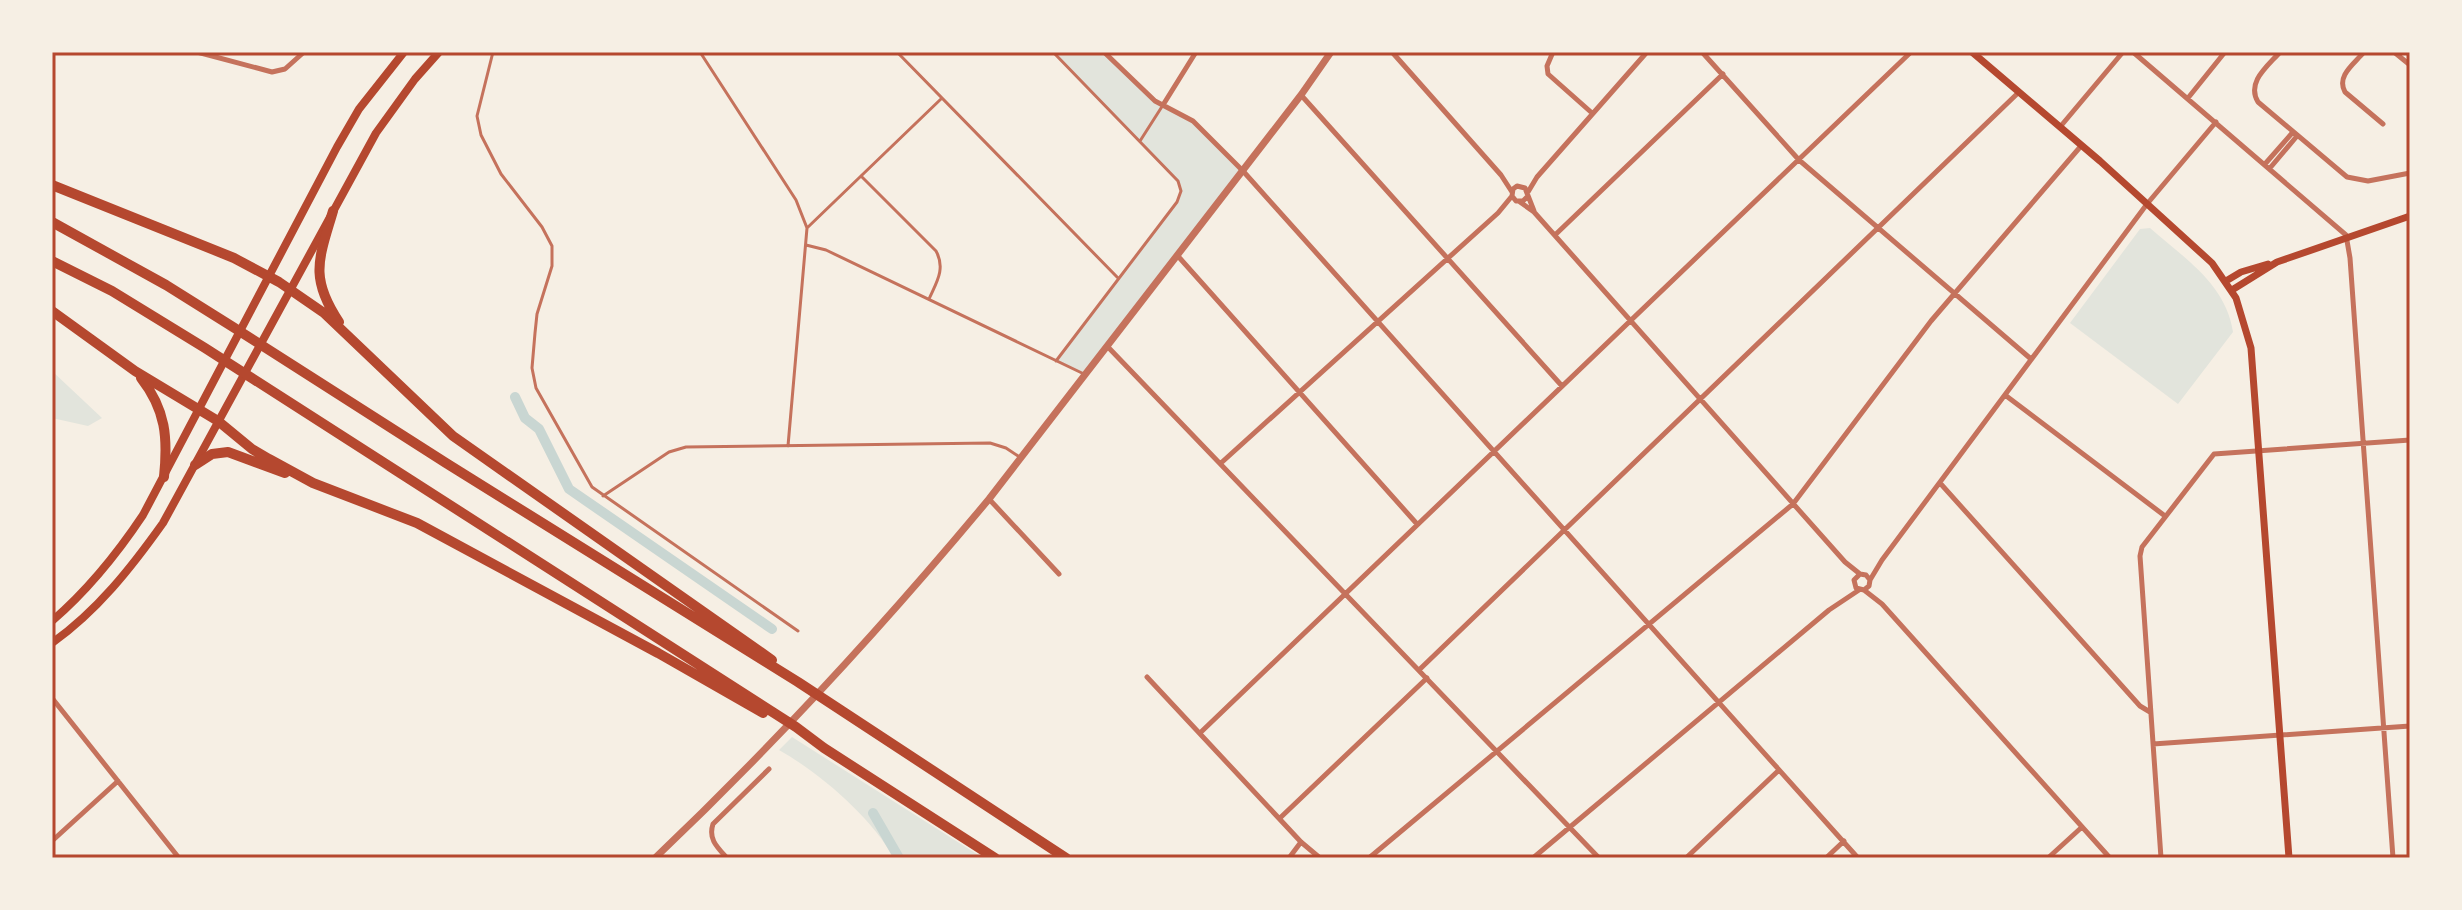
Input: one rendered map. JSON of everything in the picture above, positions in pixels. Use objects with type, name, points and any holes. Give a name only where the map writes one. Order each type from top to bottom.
[{"type":"highway","points":[[52,185],[234,258],[290,289],[324,313],[416,403],[473,452],[735,632],[798,682]]},
{"type":"highway","points":[[333,211],[320,258],[320,283],[333,313],[349,337]]},
{"type":"highway","points":[[52,222],[207,310],[798,682],[1066,858]]},
{"type":"highway","points":[[52,261],[112,291],[205,348],[796,727],[824,748]]},
{"type":"highway","points":[[52,311],[135,371],[218,421],[252,449],[313,483]]},
{"type":"highway","points":[[135,371],[154,396],[165,422],[167,450],[164,477]]},
{"type":"highway","points":[[195,465],[212,454],[228,452],[417,523],[658,653],[824,748],[995,858]]},
{"type":"main road","points":[[52,621],[87,589],[120,549],[164,477],[359,109],[404,52]]},
{"type":"main road","points":[[52,643],[99,602],[136,561],[163,523],[376,133],[439,52]]},
{"type":"main road","points":[[1972,52],[2207,258],[2232,290],[2250,340],[2289,858]]},
{"type":"main road","points":[[2226,281],[2241,272],[2276,263],[2410,216]]},
{"type":"main road","points":[[2232,290],[2276,263]]},
{"type":"street","points":[[197,52],[272,72],[285,69],[304,52]]},
{"type":"street","points":[[1104,52],[1149,96],[1193,121],[1243,171],[1858,858]]},
{"type":"street","points":[[1163,105],[1196,52]]},
{"type":"street","points":[[655,858],[767,748],[895,612],[1021,458],[1331,52]]},
{"type":"street","points":[[1392,52],[1501,175],[1515,198],[1534,212],[1555,235],[1845,562],[1870,582],[1882,604],[2110,858]]},
{"type":"street","points":[[1553,52],[1547,66],[1548,74],[1592,113]]},
{"type":"street","points":[[1221,463],[1524,190],[1647,52]]},
{"type":"street","points":[[1702,52],[1799,160],[2031,360]]},
{"type":"street","points":[[1200,733],[1911,52]]},
{"type":"street","points":[[2060,127],[2123,52]]},
{"type":"street","points":[[2133,52],[2344,231],[2347,238],[2393,858]]},
{"type":"street","points":[[2187,98],[2225,52]]},
{"type":"street","points":[[2280,52],[2259,76],[2253,90],[2258,102],[2353,180],[2380,180],[2410,173]]},
{"type":"street","points":[[2364,52],[2343,77],[2341,86],[2383,124]]},
{"type":"street","points":[[2394,52],[2410,65]]},
{"type":"street","points":[[1555,235],[1723,74]]},
{"type":"street","points":[[1419,670],[2019,92]]},
{"type":"street","points":[[1301,95],[1562,386]]},
{"type":"street","points":[[1533,858],[1841,600],[1870,582],[1882,560],[2147,204],[2216,122]]},
{"type":"street","points":[[2268,166],[2295,134]]},
{"type":"street","points":[[1369,858],[1793,504],[1954,293],[2081,146]]},
{"type":"street","points":[[1501,175],[1524,190],[1534,212]]},
{"type":"street","points":[[1515,198],[1524,190]]},
{"type":"street","points":[[1177,255],[1417,524]]},
{"type":"street","points":[[1107,346],[1599,858]]},
{"type":"street","points":[[2005,395],[2165,516]]},
{"type":"street","points":[[2161,858],[2140,556],[2144,544],[2211,455],[2410,440]]},
{"type":"street","points":[[1940,483],[2140,706],[2151,712]]},
{"type":"street","points":[[989,499],[1059,574]]},
{"type":"street","points":[[1841,600],[1854,581],[1882,560]]},
{"type":"street","points":[[1845,562],[1861,590],[1882,604]]},
{"type":"street","points":[[1147,677],[1301,842],[1320,858]]},
{"type":"street","points":[[1280,818],[1427,678]]},
{"type":"street","points":[[52,698],[179,858]]},
{"type":"street","points":[[2153,744],[2410,726]]},
{"type":"street","points":[[727,858],[713,841],[712,827],[769,769]]},
{"type":"street","points":[[1686,858],[1779,770]]},
{"type":"street","points":[[52,841],[118,781]]},
{"type":"street","points":[[2048,858],[2082,827]]},
{"type":"street","points":[[1826,858],[1844,841]]},
{"type":"street","points":[[1289,858],[1301,842]]},
{"type":"lane","points":[[493,52],[477,116],[481,135],[501,174],[542,227],[552,246],[552,266],[536,323],[533,383],[592,487],[798,631]]},
{"type":"lane","points":[[700,52],[796,200],[807,228],[788,446]]},
{"type":"lane","points":[[897,52],[1119,279]]},
{"type":"lane","points":[[1053,52],[1178,181],[1181,191],[1177,202],[1056,361]]},
{"type":"lane","points":[[807,228],[942,98]]},
{"type":"lane","points":[[1140,141],[1163,105]]},
{"type":"lane","points":[[862,177],[936,251],[940,259],[940,273],[929,300]]},
{"type":"lane","points":[[806,245],[819,247],[1084,374]]},
{"type":"lane","points":[[602,496],[676,449],[990,443],[1006,448],[1021,458]]},
{"type":"shaded area","points":[[1053,52],[1104,52],[1149,96],[1185,116],[1243,171],[1084,374],[1056,361],[1180,197],[1180,185]]},
{"type":"shaded area","points":[[2150,228],[2213,286],[2229,315],[2233,332],[2178,404],[2070,323],[2140,229]]},
{"type":"shaded area","points":[[52,371],[102,418],[88,426],[52,418]]},
{"type":"shaded area","points":[[792,737],[983,858],[894,858],[872,827],[843,797],[779,750]]},
{"type":"waterway","points":[[515,397],[525,418],[539,429],[569,489],[772,629]]},
{"type":"waterway","points":[[873,813],[899,858]]}]
